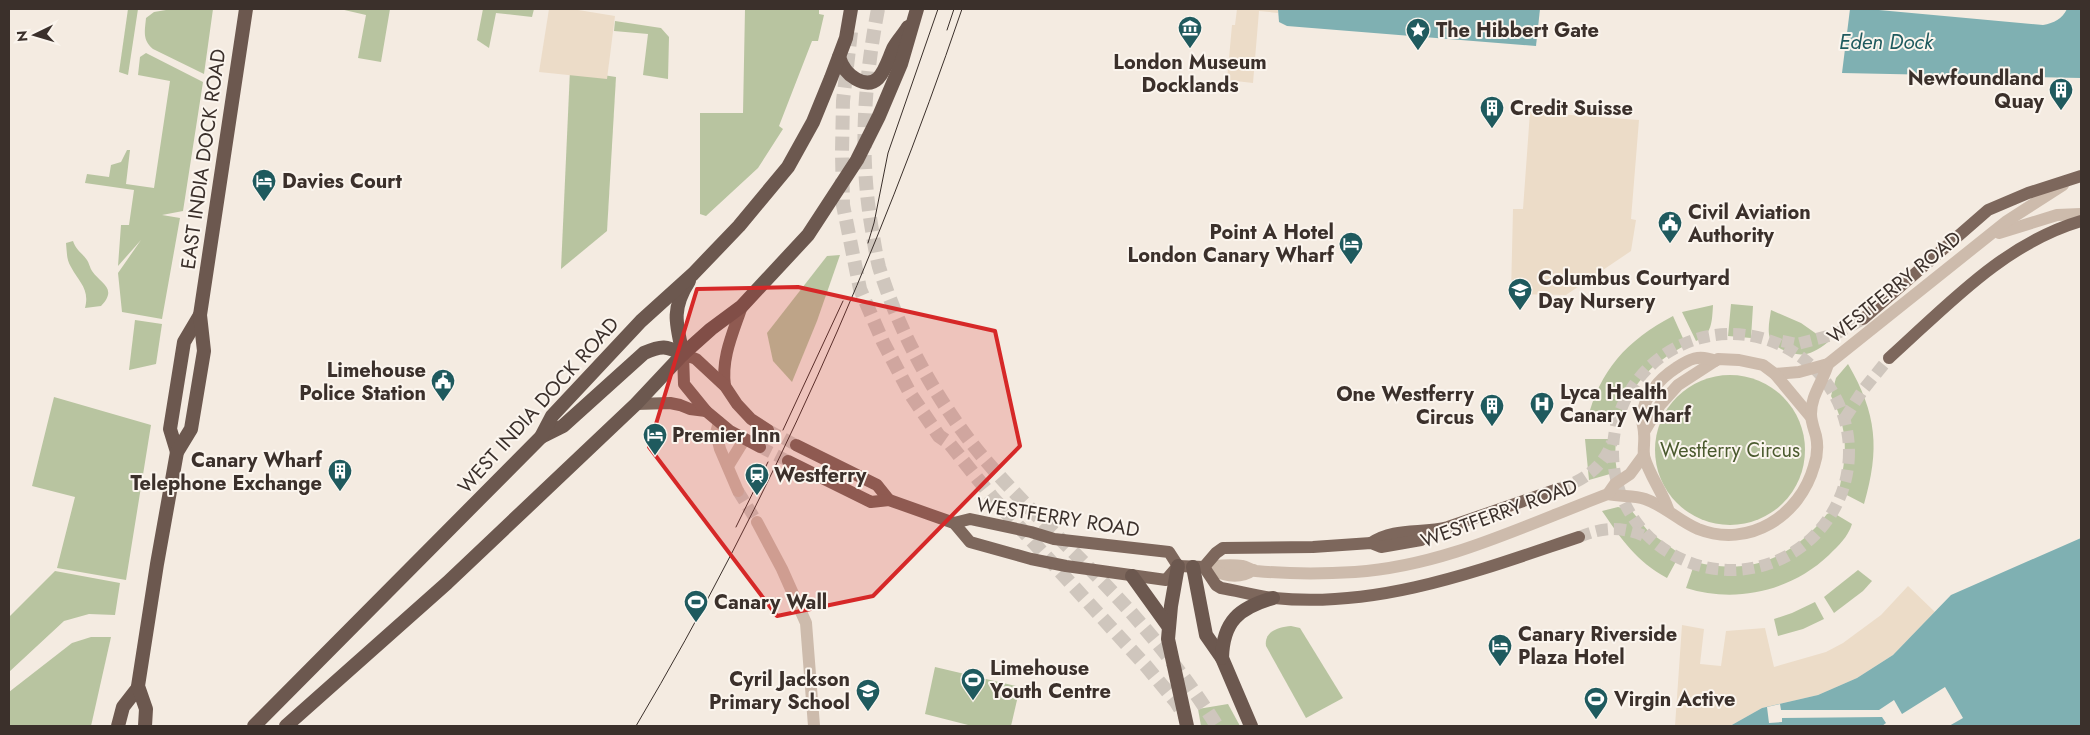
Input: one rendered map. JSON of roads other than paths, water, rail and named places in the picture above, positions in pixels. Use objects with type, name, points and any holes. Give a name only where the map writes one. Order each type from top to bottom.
[{"type":"highway","name":"EAST INDIA DOCK ROAD","points":[[118,726],[123,708],[137,690],[177,452],[191,429],[204,351],[200,315],[246,9]]},
{"type":"highway","name":"WEST INDIA DOCK ROAD","points":[[254,726],[541,437],[552,416],[641,321],[693,274],[739,226],[788,167],[801,145],[825,92],[846,38],[851,9]]},
{"type":"highway","points":[[839,57],[841,65],[852,77],[859,81],[870,82],[877,80],[883,73],[896,44],[915,15]]},
{"type":"highway","points":[[286,726],[447,583],[636,404],[683,354],[711,329],[742,306],[808,235],[857,160],[879,116],[901,64],[915,15]]},
{"type":"highway","points":[[683,354],[675,322],[684,289],[693,274]]},
{"type":"highway","name":"EAST INDIA DOCK ROAD","points":[[177,452],[170,429],[184,342],[200,315]]},
{"type":"highway","points":[[541,437],[564,426],[644,353],[661,346],[683,354]]},
{"type":"highway","points":[[1178,566],[1168,626],[1168,639],[1187,726]]},
{"type":"highway","points":[[1199,567],[1206,635],[1222,658],[1251,726]]},
{"type":"highway","points":[[1132,576],[1168,626]]},
{"type":"highway","points":[[1222,658],[1222,645],[1227,631],[1236,616],[1247,607],[1273,598]]},
{"type":"highway","name":"EAST INDIA DOCK ROAD","points":[[137,690],[146,710],[145,726]]},
{"type":"main road","name":"WESTFERRY ROAD","points":[[1863,319],[1988,210],[2028,193],[2077,178]]},
{"type":"main road","points":[[1889,358],[1986,270],[2038,238],[2081,221]]},
{"type":"main road","points":[[725,386],[724,358],[742,306]]},
{"type":"main road","points":[[760,447],[744,440],[706,411],[684,384],[683,354],[696,359],[725,386],[737,404],[752,420],[768,430]]},
{"type":"main road","points":[[636,404],[670,403],[690,409],[706,411]]},
{"type":"main road","name":"WESTFERRY ROAD","points":[[796,445],[877,485],[889,500]]},
{"type":"main road","name":"WESTFERRY ROAD","points":[[788,461],[870,502],[889,500],[954,523],[970,542],[1031,559],[1166,580],[1178,566]]},
{"type":"main road","name":"WESTFERRY ROAD","points":[[1178,566],[1199,567],[1223,548],[1313,548],[1371,543],[1380,536],[1418,529],[1430,532],[1558,489]]},
{"type":"main road","name":"WESTFERRY ROAD","points":[[954,523],[970,519],[1054,539],[1169,552],[1178,566]]},
{"type":"main road","points":[[1199,567],[1221,588],[1273,598],[1318,599],[1375,595],[1434,584],[1578,537]]},
{"type":"street","name":"WESTFERRY ROAD","points":[[1775,374],[1799,372],[1828,364],[2038,199],[2077,178]]},
{"type":"street","name":"WESTFERRY ROAD","points":[[1984,240],[2009,229],[2057,215],[2081,214]]},
{"type":"street","points":[[1691,358],[1709,358],[1715,361],[1729,359],[1750,362],[1762,365],[1775,374],[1810,416],[1817,442],[1815,465],[1803,493],[1783,516],[1762,528],[1746,533],[1723,534],[1705,531],[1689,524],[1668,509],[1664,494],[1648,467],[1644,455],[1642,420],[1646,403],[1654,389],[1664,377],[1691,358]]},
{"type":"street","name":"WESTFERRY ROAD","points":[[1810,416],[1814,393],[1825,375],[1828,364]]},
{"type":"street","points":[[719,422],[716,433],[721,454],[738,491]]},
{"type":"street","points":[[728,466],[744,440]]},
{"type":"street","name":"WESTFERRY ROAD","points":[[1608,494],[1615,484],[1630,474],[1644,455]]},
{"type":"street","name":"WESTFERRY ROAD","points":[[1199,567],[1223,575],[1244,576],[1253,570],[1307,574],[1356,572],[1397,567],[1469,548],[1608,494],[1644,498],[1668,509]]},
{"type":"street","points":[[757,522],[782,569],[806,623],[814,726]]},
{"type":"water","points":[[1278,9],[1540,9],[1536,46],[1287,26],[1279,22]]},
{"type":"water","name":"Eden Dock","points":[[1850,9],[2043,25],[2057,20],[2067,9],[2081,9],[2081,78],[1842,73]]},
{"type":"water","points":[[2081,538],[2081,726],[1730,726],[1762,708],[1818,695],[1857,678],[1893,655],[1951,595]]},
{"type":"tunnel","points":[[878,9],[869,64],[865,119],[865,175],[879,267],[899,321],[941,400],[976,448],[994,470],[1102,581],[1144,628],[1170,659],[1217,726]]},
{"type":"tunnel","points":[[851,32],[843,101],[843,205],[860,289],[883,342],[911,395],[939,436],[949,443],[993,498],[1146,666],[1176,702],[1184,715]]},
{"type":"tunnel","points":[[1782,341],[1797,344],[1836,334],[1863,319]]},
{"type":"tunnel","points":[[1719,334],[1743,334],[1765,339],[1787,348],[1815,368],[1829,386],[1840,407],[1847,429],[1849,452],[1847,475],[1840,497],[1829,518],[1815,536],[1787,556],[1765,565],[1743,570],[1719,570],[1697,565],[1675,556],[1647,536],[1627,508],[1618,486],[1613,464],[1613,440],[1618,418],[1627,396],[1647,368],[1675,348],[1697,339],[1719,334]]},
{"type":"tunnel","points":[[1845,418],[1863,390],[1889,358]]},
{"type":"tunnel","points":[[768,430],[796,445]]},
{"type":"tunnel","points":[[1558,489],[1576,482],[1598,466],[1604,459],[1612,442]]},
{"type":"tunnel","points":[[760,447],[788,461]]},
{"type":"tunnel","points":[[738,491],[757,522]]},
{"type":"tunnel","points":[[1579,537],[1596,531],[1613,529],[1638,533],[1647,537]]},
{"type":"tram line","points":[[868,243],[874,223],[888,153],[938,9]]},
{"type":"tram line","points":[[947,30],[954,9]]},
{"type":"tram line","points":[[636,726],[732,554],[817,376],[857,286],[894,194],[962,9]]},
{"type":"tram line","points":[[783,430],[843,301]]},
{"type":"tram line","points":[[736,527],[768,462]]},
{"type":"place","name":"London Museum Docklands","points":[[1190,49]]},
{"type":"place","name":"The Hibbert Gate","points":[[1418,51]]},
{"type":"place","name":"Newfoundland Quay","points":[[2061,111]]},
{"type":"place","name":"Credit Suisse","points":[[1492,129]]},
{"type":"place","name":"Davies Court","points":[[264,202]]},
{"type":"place","name":"Civil Aviation Authority","points":[[1670,244]]},
{"type":"place","name":"Point A Hotel London Canary Wharf","points":[[1351,265]]},
{"type":"place","name":"Columbus Courtyard Day Nursery","points":[[1520,311]]},
{"type":"place","name":"Limehouse Police Station","points":[[443,402]]},
{"type":"place","name":"Lyca Health Canary Wharf","points":[[1542,425]]},
{"type":"place","name":"One Westferry Circus","points":[[1492,427]]},
{"type":"place","name":"Premier Inn","points":[[655,456]]},
{"type":"place","name":"Canary Wharf Telephone Exchange","points":[[340,492]]},
{"type":"place","name":"Westferry","points":[[757,496]]},
{"type":"place","name":"Canary Wall","points":[[696,623]]},
{"type":"place","name":"Canary Riverside Plaza Hotel","points":[[1500,667]]},
{"type":"place","name":"Limehouse Youth Centre","points":[[973,701]]},
{"type":"place","name":"Cyril Jackson Primary School","points":[[868,712]]},
{"type":"place","name":"Virgin Active","points":[[1596,720]]},
{"type":"park label","name":"Westferry Circus","points":[[1730,450]]}]
